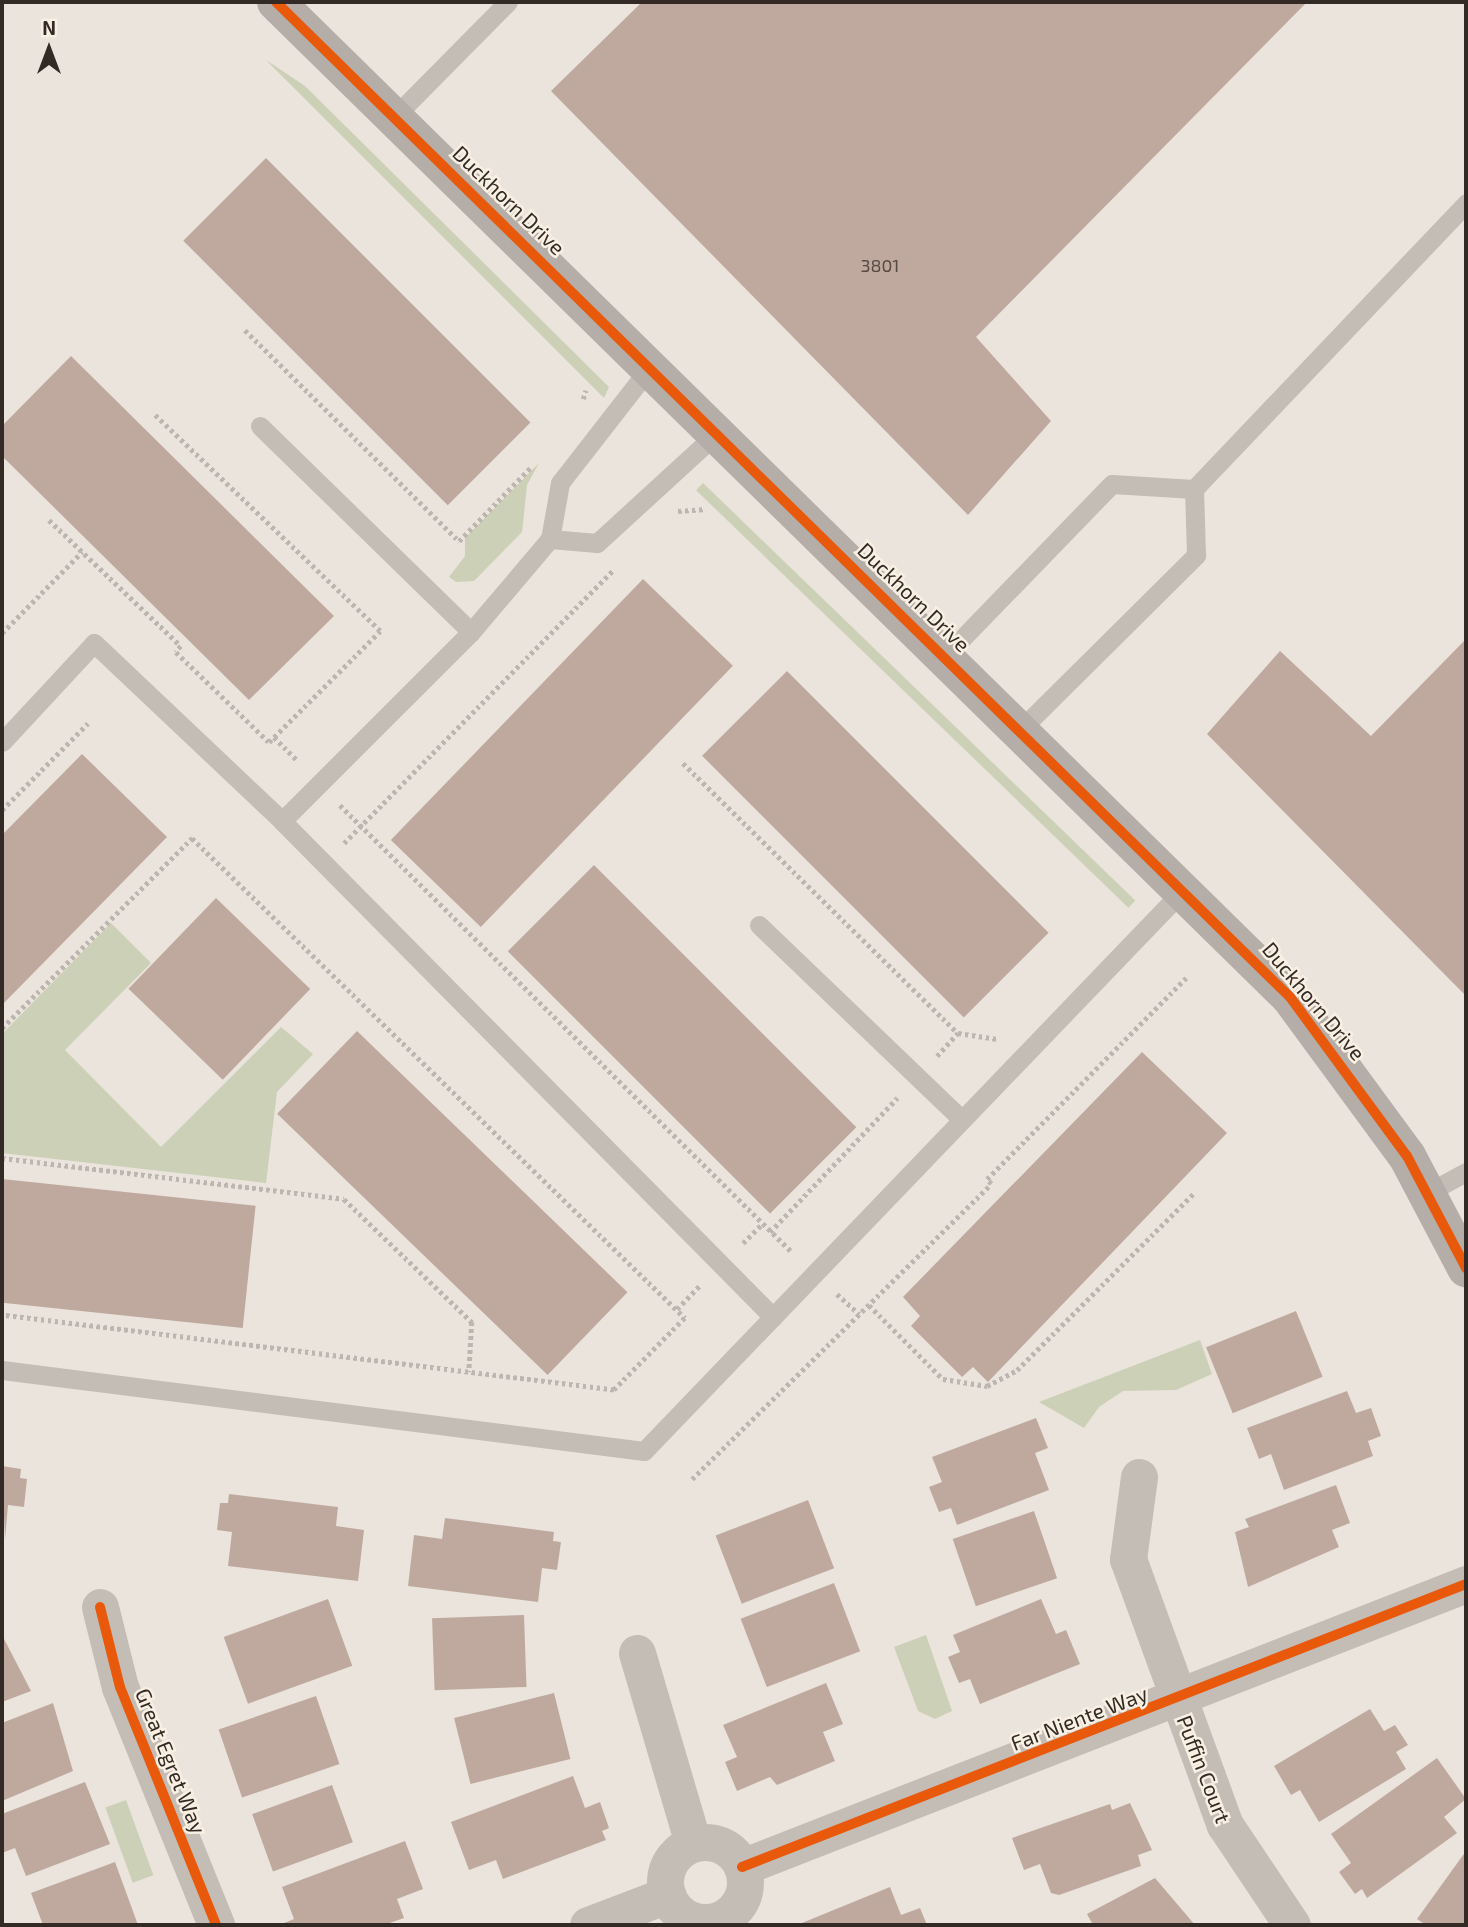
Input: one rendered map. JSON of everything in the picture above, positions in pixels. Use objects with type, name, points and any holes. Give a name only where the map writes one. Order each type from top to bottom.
[{"type":"street","name":"Duckhorn Drive","points":[[276,2],[396,115],[1184,889],[1340,1058],[1427,1193],[1466,1268]]},
{"type":"street","name":"Puffin Court","points":[[1139,1477],[1128,1559],[1177,1702],[1225,1825],[1292,1925]]},
{"type":"street","name":"Far Niente Way","points":[[742,1867],[1177,1702],[1466,1584]]},
{"type":"street","name":"Great Egret Way","points":[[100,1607],[120,1687],[216,1925]]},
{"type":"street","points":[[637,1653],[692,1843]]},
{"type":"street","points":[[692,1843],[722,1846],[742,1867],[741,1898],[719,1922],[689,1918],[667,1895],[670,1861],[692,1843]]},
{"type":"street","points":[[588,1925],[667,1895]]},
{"type":"lane","points":[[396,115],[508,2]]},
{"type":"lane","points":[[1021,729],[1196,555],[1194,489],[1466,203]]},
{"type":"lane","points":[[282,821],[471,632],[550,539],[560,483],[651,366]]},
{"type":"lane","points":[[260,426],[471,632]]},
{"type":"lane","points":[[550,539],[597,543],[718,432]]},
{"type":"lane","points":[[946,655],[1112,484],[1194,489]]},
{"type":"lane","points":[[2,742],[94,643],[282,821],[773,1317]]},
{"type":"lane","points":[[2,1370],[644,1451],[1184,889]]},
{"type":"lane","points":[[759,925],[962,1120]]},
{"type":"lane","points":[[1427,1193],[1466,1172]]},
{"type":"path","points":[[245,330],[460,541],[537,462]]},
{"type":"path","points":[[579,411],[586,390]]},
{"type":"path","points":[[49,520],[181,646],[176,652],[269,742],[380,631],[153,413]]},
{"type":"path","points":[[672,511],[706,509]]},
{"type":"path","points":[[2,633],[82,552]]},
{"type":"path","points":[[333,853],[623,561]]},
{"type":"path","points":[[2,810],[88,723]]},
{"type":"path","points":[[274,737],[360,826],[770,1232],[859,1314]]},
{"type":"path","points":[[683,763],[958,1033],[999,1039],[1009,1030]]},
{"type":"path","points":[[2,1028],[192,838],[685,1318],[614,1390],[2,1315]]},
{"type":"path","points":[[692,1479],[869,1305],[1186,978]]},
{"type":"path","points":[[770,1232],[958,1033]]},
{"type":"path","points":[[2,1158],[344,1199],[472,1322],[469,1372]]},
{"type":"path","points":[[869,1305],[943,1379],[987,1386],[1017,1370],[1195,1192]]},
{"type":"green space","points":[[266,60],[305,86],[609,387],[604,398]]},
{"type":"green space","points":[[539,463],[527,485],[522,532],[474,581],[456,582],[449,577],[465,556],[465,538]]},
{"type":"green space","points":[[703,483],[1135,900],[1128,908],[696,490]]},
{"type":"green space","points":[[111,923],[151,963],[65,1050],[161,1147],[281,1027],[313,1054],[277,1092],[266,1183],[2,1153],[2,1034]]},
{"type":"green space","points":[[1200,1340],[1212,1374],[1176,1390],[1123,1391],[1099,1407],[1084,1428],[1039,1402]]},
{"type":"green space","points":[[926,1635],[952,1711],[935,1719],[918,1711],[894,1647]]},
{"type":"green space","points":[[126,1800],[153,1875],[133,1883],[105,1808]]},
{"type":"building","points":[[642,2],[1307,2],[976,337],[1051,421],[968,515],[551,91]]},
{"type":"building","points":[[266,158],[530,422],[448,505],[183,241]]},
{"type":"building","points":[[71,356],[334,616],[249,700],[2,456],[2,426]]},
{"type":"building","points":[[643,579],[733,666],[481,927],[391,840]]},
{"type":"building","points":[[1466,639],[1466,996],[1207,734],[1280,651],[1371,736]]},
{"type":"building","points":[[787,671],[1049,933],[964,1017],[702,756]]},
{"type":"building","points":[[82,754],[167,837],[2,1005],[2,835]]},
{"type":"building","points":[[594,865],[856,1127],[770,1214],[508,951]]},
{"type":"building","points":[[216,898],[310,989],[223,1080],[128,989]]},
{"type":"building","points":[[357,1031],[627,1292],[548,1375],[277,1114]]},
{"type":"building","points":[[1142,1052],[1227,1133],[988,1382],[973,1367],[962,1377],[911,1326],[920,1316],[903,1297]]},
{"type":"building","points":[[2,1179],[256,1206],[243,1328],[2,1303]]},
{"type":"building","points":[[1296,1311],[1323,1377],[1233,1413],[1206,1347]]},
{"type":"building","points":[[1347,1391],[1356,1413],[1371,1408],[1381,1436],[1368,1441],[1373,1456],[1284,1490],[1271,1454],[1259,1459],[1247,1428]]},
{"type":"building","points":[[1036,1418],[1048,1448],[1035,1453],[1049,1490],[957,1525],[951,1508],[939,1512],[929,1487],[942,1482],[932,1457]]},
{"type":"building","points":[[2,1466],[21,1469],[20,1478],[27,1479],[24,1507],[8,1505],[5,1539]]},
{"type":"building","points":[[1336,1485],[1350,1523],[1332,1530],[1339,1547],[1248,1587],[1235,1532],[1249,1527],[1245,1519]]},
{"type":"building","points":[[229,1494],[338,1507],[336,1526],[364,1530],[358,1581],[228,1566],[232,1532],[217,1530],[220,1503],[228,1503]]},
{"type":"building","points":[[808,1500],[834,1568],[742,1604],[716,1535]]},
{"type":"building","points":[[1034,1511],[1057,1578],[976,1606],[953,1539]]},
{"type":"building","points":[[445,1518],[554,1532],[553,1541],[561,1542],[557,1570],[542,1568],[538,1602],[408,1586],[414,1535],[442,1539]]},
{"type":"building","points":[[834,1583],[860,1651],[767,1687],[741,1619]]},
{"type":"building","points":[[328,1599],[352,1666],[248,1704],[224,1637]]},
{"type":"building","points":[[1041,1599],[1056,1634],[1066,1630],[1080,1664],[980,1704],[970,1679],[959,1683],[948,1657],[960,1652],[953,1635]]},
{"type":"building","points":[[524,1615],[527,1687],[435,1690],[432,1618]]},
{"type":"building","points":[[2,1635],[31,1691],[2,1702]]},
{"type":"building","points":[[826,1683],[843,1724],[823,1732],[835,1761],[777,1785],[770,1777],[737,1791],[725,1762],[737,1757],[723,1725]]},
{"type":"building","points":[[554,1693],[570,1759],[471,1784],[454,1718]]},
{"type":"building","points":[[316,1696],[339,1764],[242,1798],[219,1730]]},
{"type":"building","points":[[53,1703],[73,1771],[2,1801],[2,1723]]},
{"type":"building","points":[[1370,1709],[1384,1731],[1395,1725],[1408,1745],[1396,1752],[1406,1769],[1319,1822],[1300,1790],[1291,1795],[1274,1766]]},
{"type":"building","points":[[1437,1758],[1466,1799],[1444,1817],[1457,1833],[1367,1898],[1362,1889],[1355,1894],[1339,1872],[1351,1863],[1331,1834]]},
{"type":"building","points":[[573,1776],[585,1808],[600,1802],[609,1828],[602,1831],[606,1840],[503,1879],[496,1860],[469,1870],[451,1822]]},
{"type":"building","points":[[85,1782],[110,1844],[26,1876],[15,1848],[2,1853],[2,1814]]},
{"type":"building","points":[[332,1785],[353,1842],[273,1871],[252,1814]]},
{"type":"building","points":[[1130,1803],[1152,1850],[1138,1855],[1141,1866],[1059,1895],[1051,1893],[1040,1864],[1024,1870],[1012,1838],[1110,1804],[1112,1810]]},
{"type":"building","points":[[405,1841],[423,1889],[397,1899],[404,1918],[384,1925],[279,1925],[294,1919],[282,1887]]},
{"type":"building","points":[[1466,1851],[1466,1925],[1426,1925],[1417,1919]]},
{"type":"building","points":[[115,1862],[138,1925],[43,1925],[31,1893]]},
{"type":"building","points":[[1155,1878],[1195,1925],[1093,1925],[1087,1914]]},
{"type":"building","points":[[890,1887],[901,1915],[920,1908],[927,1925],[797,1925]]},
{"type":"cycle path","points":[[276,2],[1290,997],[1407,1156],[1466,1268]]},
{"type":"cycle path","points":[[742,1867],[1466,1584]]},
{"type":"cycle path","points":[[100,1607],[120,1687],[216,1925]]}]
